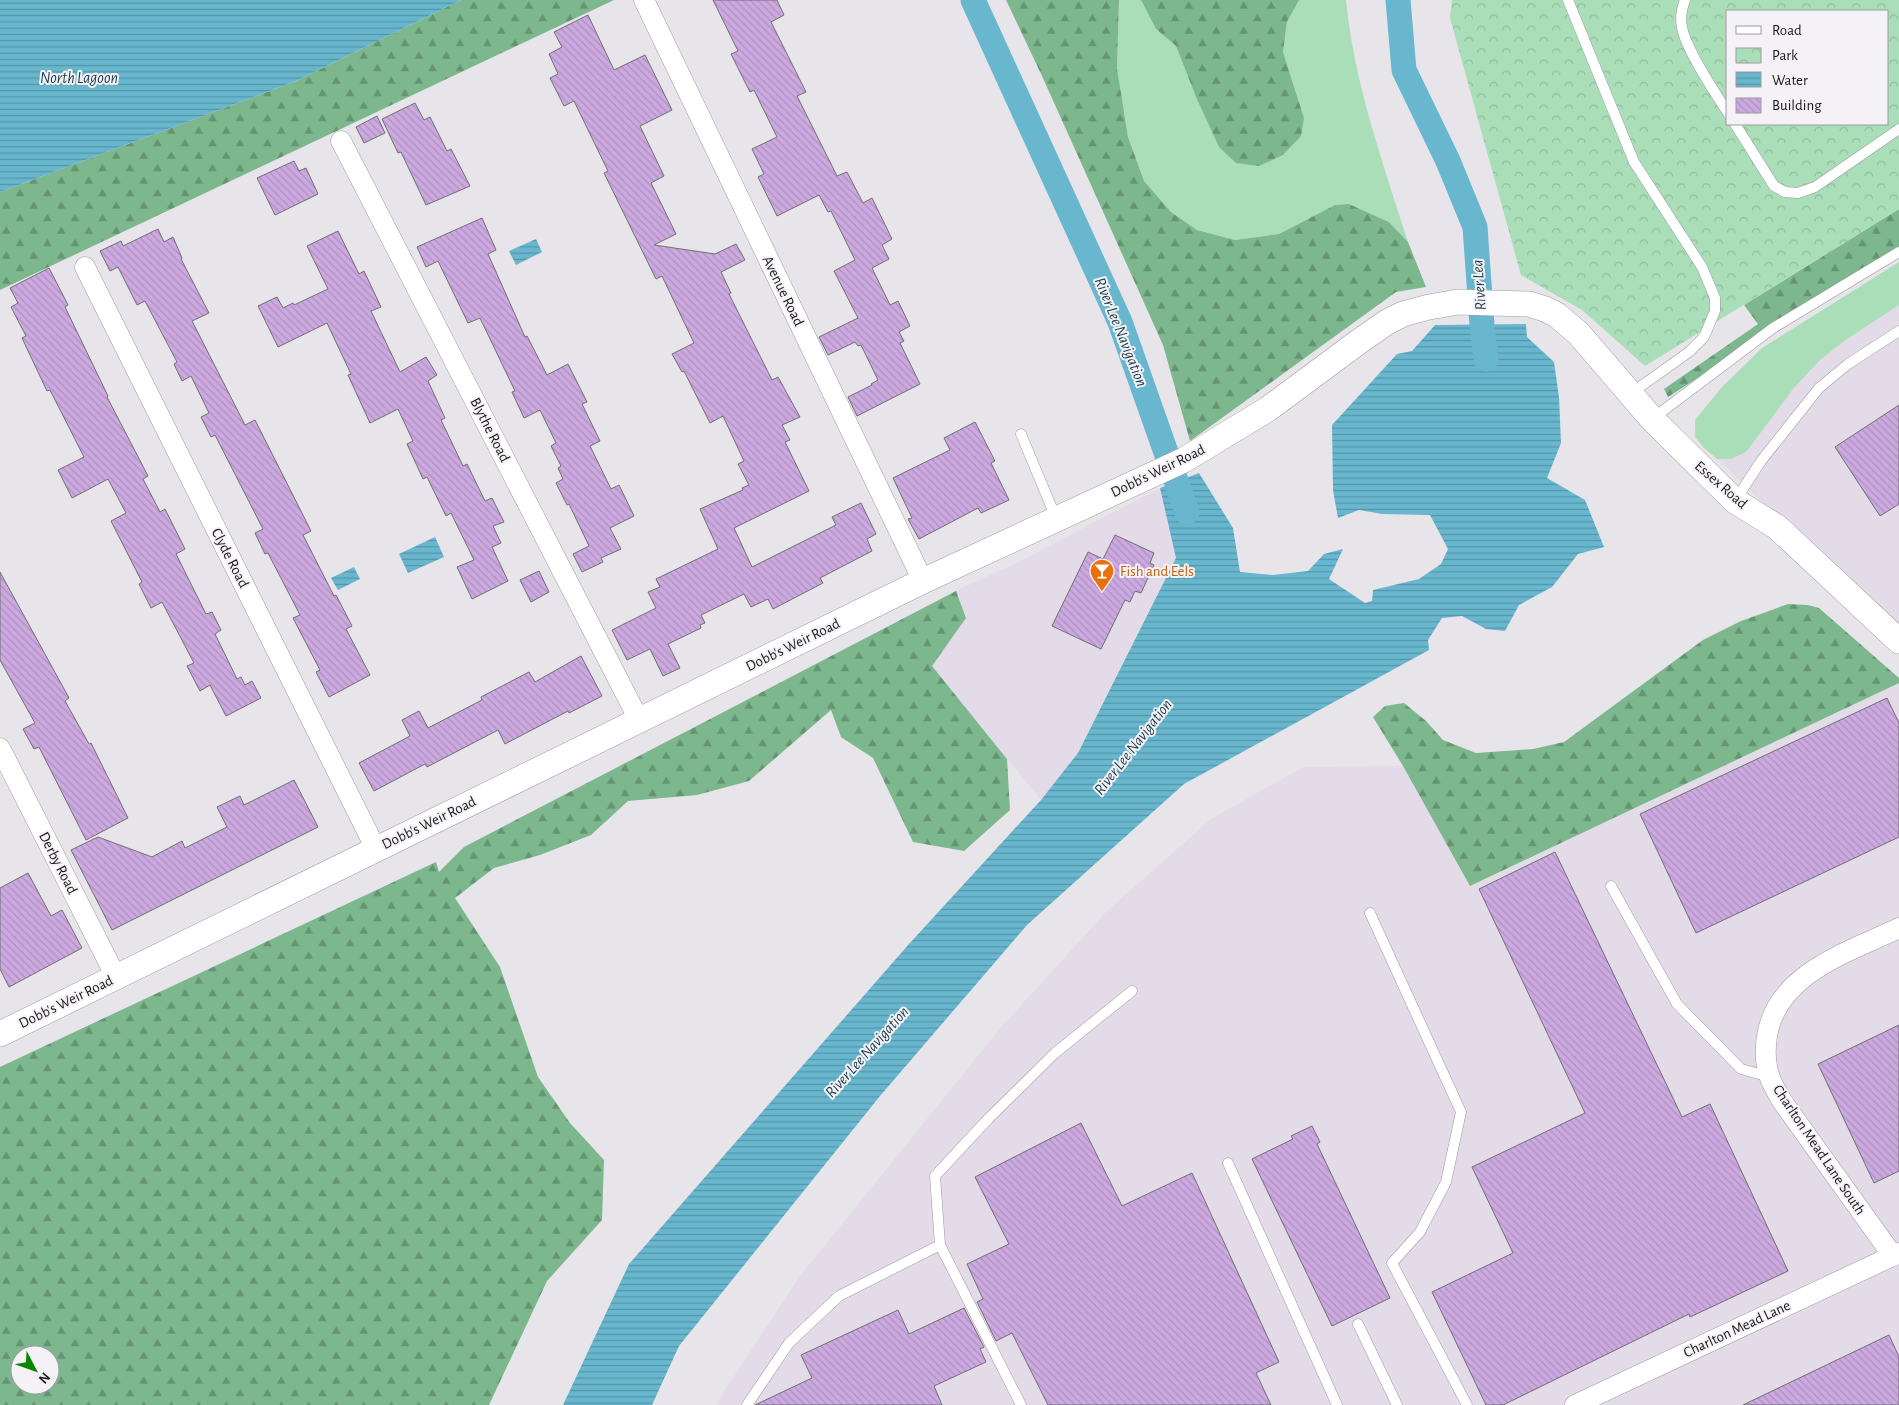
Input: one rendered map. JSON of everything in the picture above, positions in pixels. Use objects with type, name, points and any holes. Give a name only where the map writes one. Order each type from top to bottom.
[{"type":"street","name":"Avenue Road","points":[[644,0],[923,581]]},
{"type":"street","name":"Blythe Road","points":[[341,141],[639,720]]},
{"type":"street","name":"Clyde Road","points":[[85,267],[376,849]]},
{"type":"street","name":"Dobb's Weir Road","points":[[0,1034],[923,581],[1191,456],[1268,409],[1357,342],[1403,314],[1458,302],[1529,304],[1557,315],[1579,334]]},
{"type":"street","name":"Essex Road","points":[[1579,334],[1652,418],[1735,501],[1777,527],[1899,641]]},
{"type":"street","name":"Derby Road","points":[[0,748],[116,977]]},
{"type":"street","name":"Charlton Mead Lane South","points":[[1896,1255],[1782,1102],[1770,1077],[1765,1050],[1769,1021],[1785,994],[1806,974],[1899,928]]},
{"type":"street","name":"Charlton Mead Lane","points":[[1575,1405],[1896,1255]]},
{"type":"lane","points":[[1568,0],[1634,162],[1702,267],[1715,298],[1715,312],[1704,337],[1689,352],[1630,394]]},
{"type":"lane","points":[[1685,0],[1682,8],[1682,27],[1687,43],[1726,110]]},
{"type":"lane","points":[[1735,125],[1774,186],[1785,192],[1798,193],[1815,187],[1899,129]]},
{"type":"lane","points":[[1652,418],[1773,328],[1899,252]]},
{"type":"lane","points":[[1735,501],[1761,461],[1818,388],[1848,364],[1899,331]]},
{"type":"lane","points":[[1021,434],[1057,519]]},
{"type":"lane","points":[[1611,886],[1677,1004],[1741,1069],[1770,1077]]},
{"type":"lane","points":[[1370,913],[1461,1112],[1446,1182],[1420,1232],[1392,1263],[1467,1405]]},
{"type":"lane","points":[[1022,1405],[940,1245],[934,1176],[1055,1053],[1132,991]]},
{"type":"lane","points":[[1228,1163],[1337,1405]]},
{"type":"lane","points":[[747,1405],[789,1343],[839,1296],[940,1245]]},
{"type":"lane","points":[[1358,1324],[1397,1405]]},
{"type":"shaded area","points":[[1899,305],[1899,632],[1717,459],[1731,459],[1820,360],[1847,339]]},
{"type":"shaded area","points":[[1160,488],[1176,558],[1078,753],[1041,800],[932,666],[966,618],[956,591],[1014,564]]},
{"type":"shaded area","points":[[1899,683],[1899,1405],[717,1405],[800,1276],[1002,1026],[1107,911],[1211,819],[1303,767],[1403,766],[1471,886]]},
{"type":"green space","points":[[461,0],[614,0],[0,290],[0,192],[296,81]]},
{"type":"green space","points":[[1006,0],[1119,0],[1117,68],[1128,137],[1144,181],[1171,212],[1197,230],[1235,240],[1279,234],[1335,205],[1349,204],[1389,222],[1408,242],[1426,287],[1396,292],[1190,441],[1163,345]]},
{"type":"green space","points":[[1119,0],[1141,0],[1156,29],[1176,46],[1196,97],[1304,118],[1283,52],[1287,22],[1299,0],[1346,0],[1350,31],[1363,92],[1408,242],[1389,222],[1349,204],[1335,205],[1279,234],[1235,240],[1197,230],[1171,212],[1144,181],[1128,137],[1117,68]]},
{"type":"green space","points":[[1141,0],[1299,0],[1287,22],[1283,52],[1304,118],[1301,136],[1283,155],[1259,166],[1236,163],[1219,147],[1196,97],[1176,46],[1156,29]]},
{"type":"green space","points":[[1452,0],[1899,0],[1899,209],[1645,366],[1582,310],[1521,275],[1450,18]]},
{"type":"green space","points":[[1899,209],[1899,249],[1668,397],[1664,389],[1758,324],[1744,305]]},
{"type":"green space","points":[[1899,262],[1899,305],[1847,339],[1820,360],[1794,388],[1746,452],[1731,459],[1717,459],[1704,448],[1695,437],[1695,420],[1722,387],[1762,348]]},
{"type":"green space","points":[[956,591],[966,618],[932,666],[1007,759],[1010,810],[964,851],[913,842],[873,758],[841,737],[831,710],[749,781],[697,795],[628,801],[591,835],[540,855],[494,868],[455,898],[500,967],[538,1077],[570,1123],[604,1160],[602,1220],[547,1281],[489,1405],[0,1405],[0,1067],[436,862],[439,872],[464,847]]},
{"type":"green space","points":[[1788,604],[1808,605],[1819,608],[1899,678],[1899,683],[1470,886],[1403,766],[1373,717],[1385,706],[1404,703],[1426,721],[1443,740],[1476,753],[1533,749],[1564,742],[1703,640],[1741,621]]},
{"type":"water","name":"North Lagoon","points":[[0,0],[461,0],[296,81],[0,192]]},
{"type":"water","points":[[536,239],[542,252],[516,265],[509,251]]},
{"type":"water","points":[[1526,324],[1527,337],[1554,362],[1559,397],[1561,443],[1547,478],[1585,500],[1604,547],[1578,554],[1552,587],[1519,605],[1505,631],[1486,629],[1462,616],[1442,618],[1428,640],[1429,650],[1184,784],[1027,925],[880,1096],[679,1346],[652,1405],[563,1405],[629,1264],[909,944],[1041,800],[1078,753],[1176,558],[1160,488],[1199,473],[1233,528],[1240,572],[1273,575],[1308,571],[1324,554],[1343,549],[1329,579],[1365,603],[1372,601],[1373,590],[1419,579],[1441,564],[1448,549],[1430,515],[1382,514],[1359,510],[1338,518],[1333,490],[1332,425],[1397,354],[1412,351],[1435,325]]},
{"type":"water","points":[[435,537],[444,557],[408,573],[399,554]]},
{"type":"water","points":[[354,567],[360,579],[338,590],[331,578]]},
{"type":"building","points":[[713,0],[777,0],[784,15],[771,22],[806,92],[797,96],[837,176],[847,172],[863,203],[872,198],[892,239],[882,245],[889,259],[872,268],[890,305],[898,301],[910,326],[899,332],[904,341],[900,343],[920,384],[857,416],[848,397],[878,380],[861,345],[858,346],[855,342],[828,355],[819,337],[858,318],[834,271],[855,260],[831,211],[828,212],[819,195],[777,216],[758,177],[764,174],[752,149],[777,137],[754,90],[750,92],[731,54],[738,51]]},
{"type":"building","points":[[588,15],[614,70],[645,55],[672,110],[640,126],[664,176],[651,183],[676,234],[654,245],[715,254],[736,244],[745,260],[721,272],[731,293],[729,294],[772,380],[778,377],[800,417],[782,425],[790,440],[785,442],[809,491],[734,528],[752,567],[836,525],[832,517],[861,503],[876,534],[867,539],[872,551],[820,578],[823,583],[773,609],[768,599],[751,607],[744,594],[701,615],[705,623],[700,625],[701,628],[668,644],[680,668],[663,676],[650,649],[627,660],[612,630],[656,608],[648,592],[660,587],[656,579],[718,549],[700,509],[743,490],[742,488],[749,485],[738,464],[744,461],[723,416],[710,423],[684,371],[682,372],[672,354],[694,343],[662,276],[656,279],[604,173],[608,171],[574,101],[564,106],[550,78],[558,74],[549,54],[562,47],[554,32]]},
{"type":"building","points":[[415,103],[424,120],[430,117],[447,151],[451,149],[470,186],[426,205],[401,152],[398,153],[382,119]]},
{"type":"building","points":[[377,116],[385,133],[364,143],[356,127]]},
{"type":"building","points":[[294,161],[299,171],[306,168],[318,194],[275,215],[257,178]]},
{"type":"building","points":[[482,218],[496,250],[488,254],[525,337],[527,336],[547,375],[568,364],[587,402],[582,404],[600,441],[590,446],[611,489],[619,485],[634,516],[610,528],[621,549],[601,558],[603,562],[582,572],[573,554],[589,546],[569,504],[567,505],[556,483],[563,479],[558,468],[561,466],[551,446],[556,443],[540,410],[524,418],[512,392],[515,391],[480,318],[468,323],[438,261],[426,267],[417,247]]},
{"type":"building","points":[[158,229],[164,242],[173,237],[181,259],[209,313],[192,321],[245,425],[255,420],[311,531],[303,535],[334,596],[336,595],[352,626],[346,629],[370,675],[329,697],[316,672],[320,670],[293,618],[300,615],[268,553],[265,554],[255,533],[263,529],[215,435],[211,437],[201,417],[209,413],[191,376],[182,381],[174,364],[177,362],[145,301],[137,305],[118,267],[110,271],[100,251],[121,241],[123,246]]},
{"type":"building","points":[[338,231],[359,274],[364,271],[381,307],[371,311],[400,372],[426,357],[437,375],[428,381],[445,418],[441,420],[463,466],[467,464],[485,501],[492,498],[504,522],[493,526],[501,543],[492,547],[508,581],[472,599],[457,567],[474,560],[451,513],[446,516],[427,477],[423,479],[407,444],[413,441],[398,409],[370,423],[348,375],[351,374],[327,323],[278,347],[258,306],[277,297],[283,308],[293,303],[294,305],[328,289],[307,246]]},
{"type":"building","points":[[49,268],[68,305],[65,307],[107,397],[148,476],[143,479],[160,512],[165,509],[185,549],[176,554],[206,614],[212,612],[221,630],[215,634],[237,679],[241,677],[245,685],[252,681],[261,698],[226,716],[210,685],[200,691],[187,666],[194,663],[162,602],[151,608],[139,584],[142,582],[111,521],[126,513],[108,479],[72,498],[58,470],[84,457],[50,390],[47,391],[22,338],[26,336],[11,307],[18,303],[10,288]]},
{"type":"building","points":[[1899,405],[1899,504],[1880,516],[1835,447]]},
{"type":"building","points":[[975,422],[995,461],[991,463],[1009,500],[981,513],[978,508],[919,539],[908,519],[912,518],[893,478],[950,450],[944,438]]},
{"type":"building","name":"Fish and Eels","points":[[1115,535],[1154,553],[1150,563],[1154,565],[1141,593],[1135,591],[1130,602],[1125,600],[1101,649],[1052,626],[1088,552],[1103,559]]},
{"type":"building","points":[[539,571],[549,592],[531,602],[520,580]]},
{"type":"building","points":[[0,572],[69,698],[65,701],[89,744],[91,743],[128,818],[86,840],[39,747],[34,749],[23,729],[35,723],[0,660]]},
{"type":"building","points":[[581,656],[602,696],[569,713],[568,711],[505,744],[498,730],[427,767],[425,764],[374,791],[359,763],[410,736],[402,720],[419,711],[428,728],[482,700],[481,697],[529,672],[535,682]]},
{"type":"building","points":[[1887,698],[1899,723],[1899,837],[1696,933],[1640,814]]},
{"type":"building","points":[[294,780],[318,827],[112,930],[71,850],[98,837],[152,857],[182,841],[185,848],[227,827],[217,807],[240,796],[244,805]]},
{"type":"building","points":[[1555,852],[1682,1117],[1710,1104],[1788,1271],[1690,1317],[1689,1314],[1503,1405],[1486,1405],[1432,1292],[1513,1253],[1472,1167],[1585,1113],[1479,889]]},
{"type":"building","points":[[28,873],[51,916],[62,910],[82,948],[9,987],[0,969],[0,888]]},
{"type":"building","points":[[1899,1025],[1899,1171],[1874,1183],[1818,1064]]},
{"type":"building","points":[[1081,1123],[1122,1206],[1192,1173],[1279,1362],[1256,1373],[1271,1405],[1048,1405],[1012,1333],[996,1341],[977,1302],[983,1299],[967,1264],[1009,1244],[975,1177]]},
{"type":"building","points":[[1312,1126],[1320,1142],[1317,1144],[1390,1298],[1332,1326],[1252,1159],[1293,1139],[1291,1136]]},
{"type":"building","points":[[964,1308],[984,1347],[980,1349],[986,1362],[934,1386],[942,1405],[755,1405],[812,1378],[801,1355],[898,1310],[909,1334]]},
{"type":"building","points":[[1889,1335],[1899,1357],[1899,1405],[1743,1405]]},
{"type":"waterway","name":"River Lee Navigation","points":[[973,0],[1120,322],[1187,512]]},
{"type":"waterway","name":"River Lea","points":[[1398,0],[1404,70],[1448,161],[1475,227],[1486,359]]},
{"type":"place","name":"Fish and Eels","points":[[1102,592]]}]
